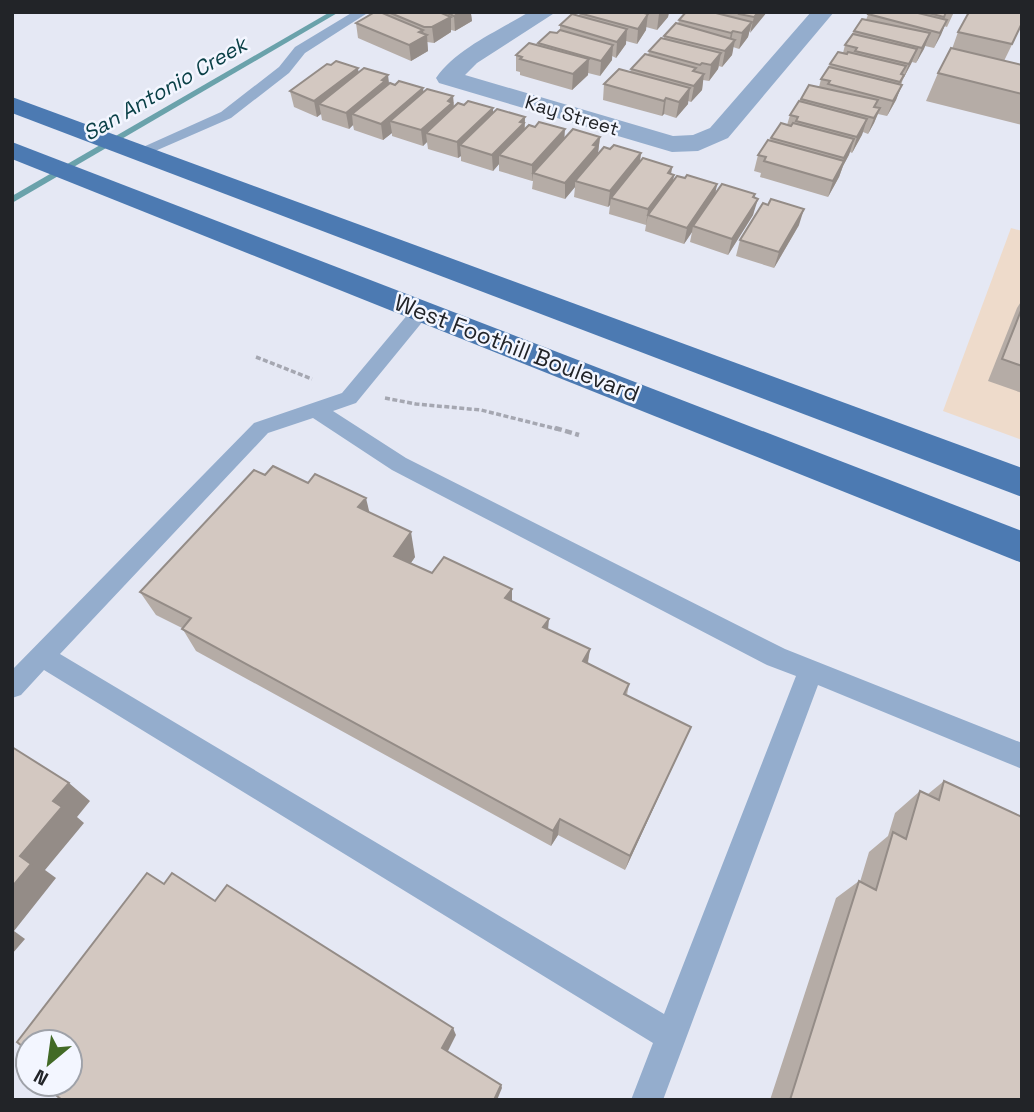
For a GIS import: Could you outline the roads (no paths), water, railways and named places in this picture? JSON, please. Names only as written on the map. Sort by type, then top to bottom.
[{"type":"main road","points":[[12,104],[1022,483]]},
{"type":"main road","name":"West Foothill Boulevard","points":[[12,150],[1022,547]]},
{"type":"main road","points":[[421,311],[432,303],[455,302],[487,308],[544,331],[594,346],[650,343]]},
{"type":"street","name":"Kay Street","points":[[545,12],[469,58],[448,78],[672,144],[698,143],[719,133],[823,12]]},
{"type":"lane","points":[[135,150],[226,114],[284,70],[300,50],[363,12]]},
{"type":"lane","points":[[12,687],[261,428],[349,398],[421,311]]},
{"type":"lane","points":[[314,409],[399,464],[776,657],[1022,756]]},
{"type":"lane","points":[[42,656],[671,1036]]},
{"type":"lane","points":[[647,1100],[811,670]]},
{"type":"waterway","name":"San Antonio Creek","points":[[12,200],[336,12]]}]
